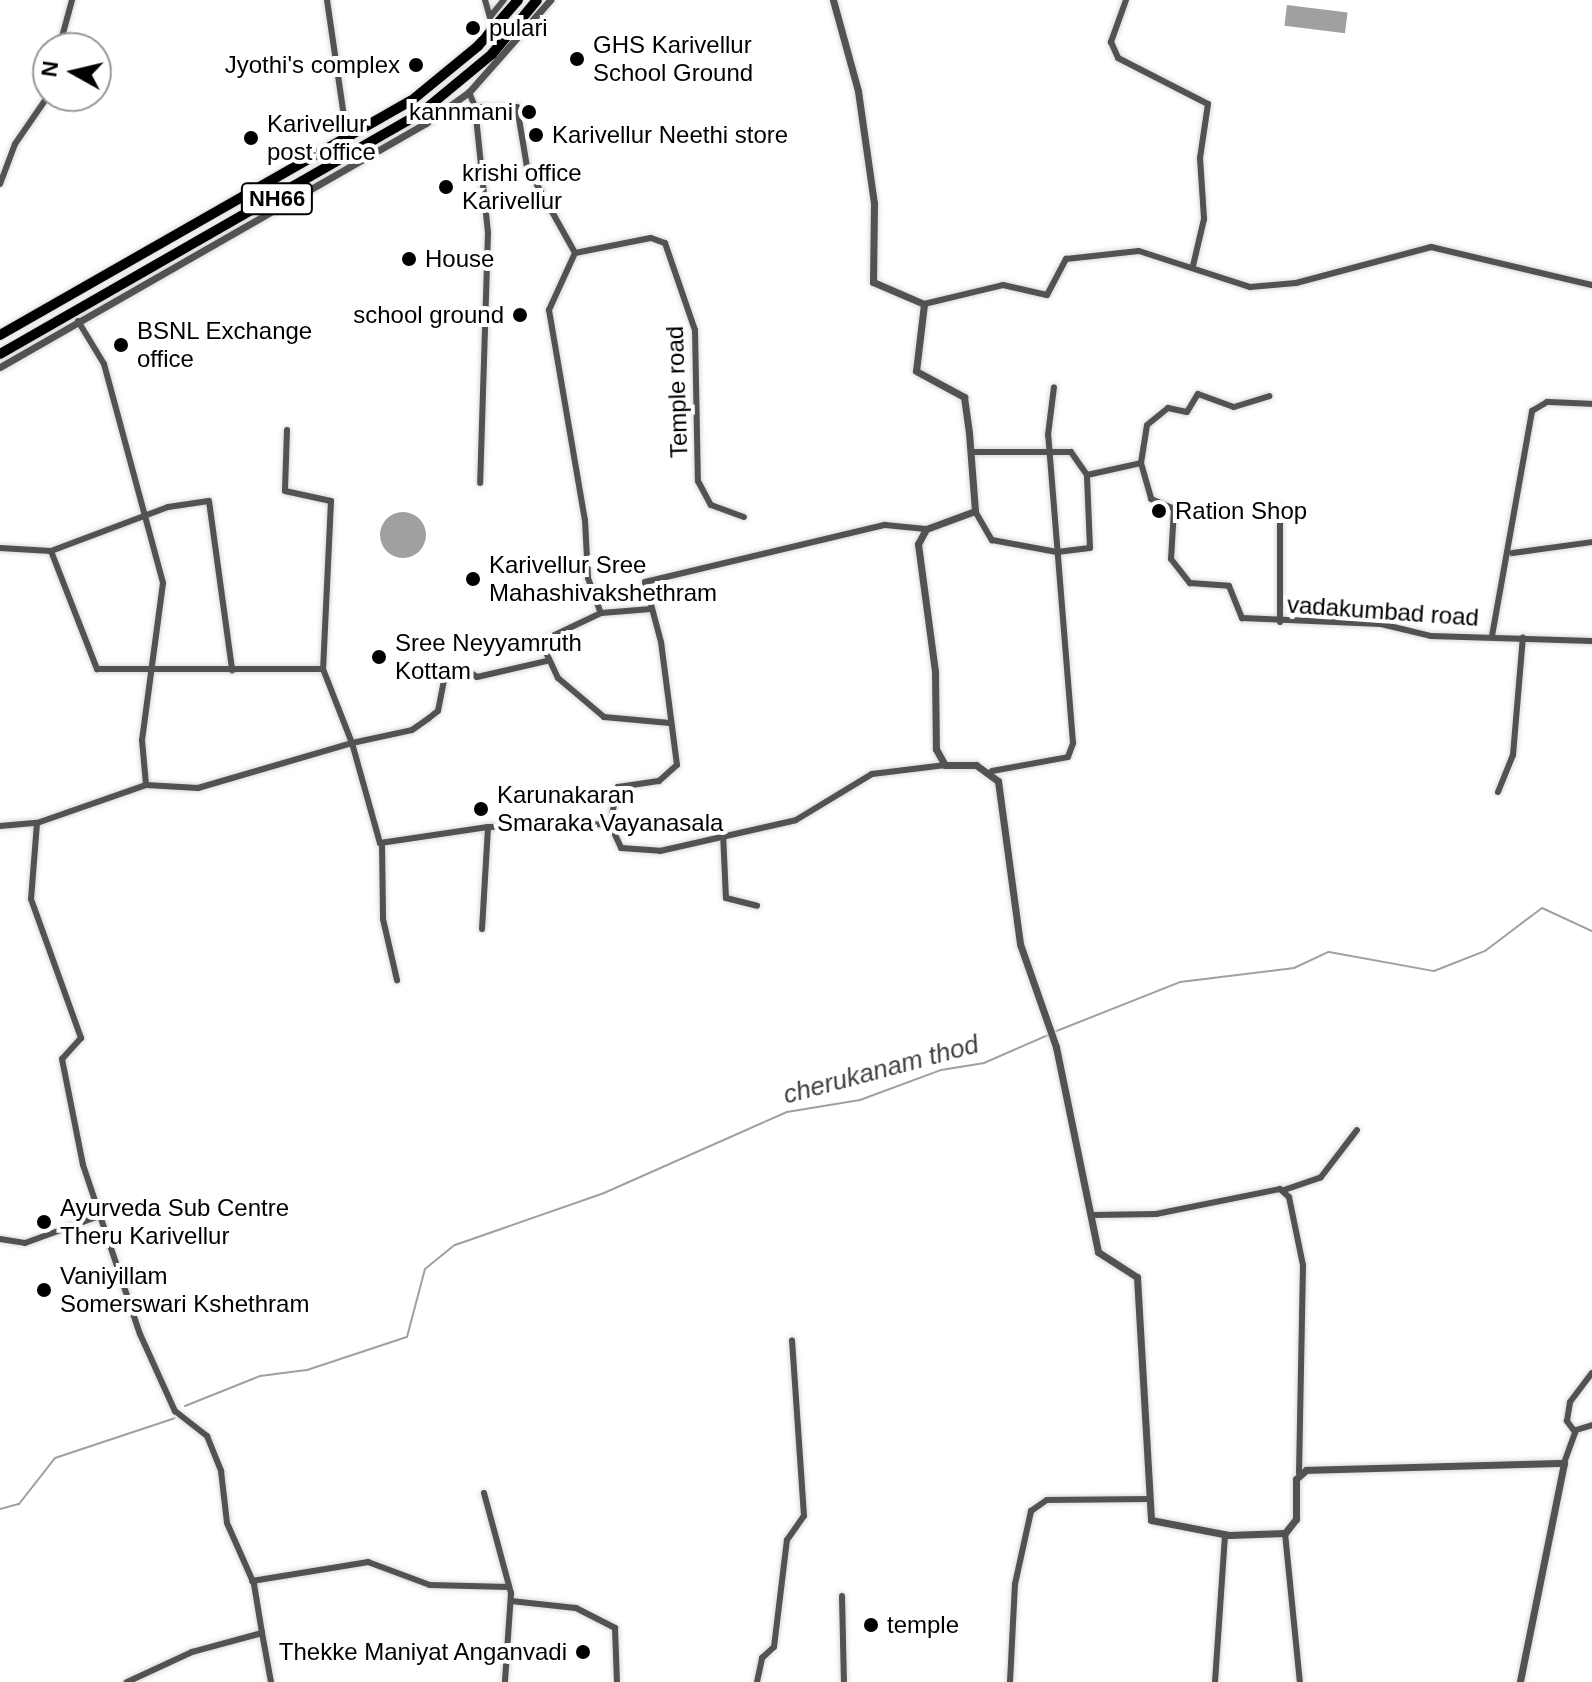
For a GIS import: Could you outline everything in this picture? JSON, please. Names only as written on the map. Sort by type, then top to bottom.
[{"type":"highway","name":"NH66","points":[[0,335],[348,140],[447,74],[518,0]]},
{"type":"highway","name":"NH66","points":[[0,354],[38,338],[422,112],[462,82],[530,10],[544,1]]},
{"type":"street","points":[[63,32],[72,0]]},
{"type":"street","points":[[327,0],[348,140]]},
{"type":"street","points":[[485,0],[490,17],[504,0]]},
{"type":"street","points":[[0,367],[38,338],[78,321],[335,178],[469,92],[544,1],[559,0]]},
{"type":"street","points":[[833,0],[858,91],[874,203],[873,282],[924,304],[1003,285],[1047,295],[1066,259],[1139,251],[1250,287],[1296,283],[1431,247],[1592,285]]},
{"type":"street","points":[[1126,0],[1111,42],[1118,58],[1208,104],[1200,158],[1204,219],[1193,266]]},
{"type":"street","points":[[469,92],[475,107],[487,198],[487,302],[480,483]]},
{"type":"street","points":[[475,107],[517,107],[527,167],[575,253],[549,310],[585,520],[588,578],[601,613]]},
{"type":"street","points":[[0,184],[15,144],[37,112]]},
{"type":"street","name":"Temple road","points":[[575,253],[651,238],[665,243],[695,330],[698,481],[711,505],[744,517]]},
{"type":"street","points":[[924,304],[916,371],[964,397],[975,511],[992,540],[1057,552],[1090,548],[1087,475],[1071,452],[971,452]]},
{"type":"street","points":[[78,321],[104,364],[164,602],[149,668],[141,762],[146,785]]},
{"type":"street","points":[[975,511],[926,529],[885,525],[850,539],[665,572],[645,582],[670,723],[675,772],[618,787],[610,824],[613,841],[629,851],[660,851],[723,833],[796,820],[872,774],[945,765],[992,771],[1068,757],[1073,743],[1049,454],[1054,387]]},
{"type":"street","points":[[1087,475],[1141,463],[1147,425],[1168,408],[1187,412],[1198,394],[1234,407],[1269,396]]},
{"type":"street","points":[[1492,636],[1512,553],[1532,411],[1547,402],[1592,404]]},
{"type":"street","points":[[287,430],[285,491],[331,501],[323,669],[352,743],[382,844],[383,919],[397,980]]},
{"type":"street","name":"vadakumbad road","points":[[1141,463],[1151,499],[1173,505],[1171,559],[1190,583],[1229,586],[1242,618],[1592,641]]},
{"type":"street","points":[[0,548],[51,551],[193,501],[211,504],[232,670]]},
{"type":"street","points":[[1280,508],[1280,622]]},
{"type":"street","points":[[926,529],[918,560],[935,672],[936,749],[945,765]]},
{"type":"street","points":[[1512,553],[1592,542]]},
{"type":"street","points":[[51,551],[97,669],[323,669]]},
{"type":"street","points":[[651,609],[601,613],[544,641],[547,661],[604,717],[670,723]]},
{"type":"street","points":[[1498,792],[1513,755],[1523,637]]},
{"type":"street","points":[[0,826],[37,823],[146,785],[198,788],[420,725],[438,711],[445,674],[465,669],[477,677],[547,661]]},
{"type":"street","points":[[992,771],[1020,944],[1056,1047],[1093,1215],[1098,1252],[1137,1277],[1140,1420],[1153,1462],[1149,1499],[1157,1525],[1225,1534],[1285,1533]]},
{"type":"street","points":[[37,823],[31,899],[81,1038],[62,1059],[99,1216],[175,1411],[207,1436],[221,1471],[227,1523],[252,1581],[271,1682]]},
{"type":"street","points":[[382,844],[488,827],[610,824]]},
{"type":"street","points":[[482,929],[488,827]]},
{"type":"street","points":[[723,833],[726,898],[757,906]]},
{"type":"street","points":[[1093,1215],[1156,1214],[1284,1190],[1321,1177],[1357,1130]]},
{"type":"street","points":[[1284,1190],[1299,1223],[1303,1265],[1296,1519],[1285,1533],[1300,1682]]},
{"type":"street","points":[[0,1239],[25,1243],[99,1216]]},
{"type":"street","points":[[757,1682],[762,1658],[774,1647],[787,1540],[804,1516],[792,1340]]},
{"type":"street","points":[[1575,1432],[1567,1421],[1570,1402],[1592,1373]]},
{"type":"street","points":[[1520,1682],[1564,1463],[1575,1432],[1592,1425]]},
{"type":"street","points":[[1299,1473],[1564,1463]]},
{"type":"street","points":[[484,1493],[511,1601],[505,1682]]},
{"type":"street","points":[[1010,1682],[1015,1584],[1031,1511],[1047,1500],[1149,1499]]},
{"type":"street","points":[[1215,1682],[1225,1534]]},
{"type":"street","points":[[252,1581],[368,1562],[430,1585],[509,1587]]},
{"type":"street","points":[[842,1596],[844,1682]]},
{"type":"street","points":[[511,1601],[576,1608],[615,1628],[617,1682]]},
{"type":"street","points":[[127,1682],[192,1652],[262,1633]]},
{"type":"shaded area","points":[[1287,5],[1348,12],[1345,33],[1284,26]]},
{"type":"shaded area","points":[[403,512],[419,519],[426,535],[419,551],[403,558],[387,551],[380,535],[387,519]]},
{"type":"waterway","name":"cherukanam thod","points":[[1054,1032],[1180,982],[1294,968],[1329,952],[1434,971],[1485,951],[1542,908],[1592,931]]},
{"type":"waterway","name":"cherukanam thod","points":[[185,1406],[260,1376],[307,1370],[407,1337],[425,1269],[455,1245],[604,1193],[787,1112],[860,1100],[941,1070],[984,1063],[1048,1035]]},
{"type":"waterway","name":"cherukanam thod","points":[[0,1509],[19,1504],[55,1458],[175,1418]]},
{"type":"place","name":"pulari","points":[[473,28]]},
{"type":"place","name":"GHS Karivellur School Ground","points":[[577,59]]},
{"type":"place","name":"Jyothi's complex","points":[[416,65]]},
{"type":"place","name":"kannmani","points":[[529,112]]},
{"type":"place","name":"Karivellur Neethi store","points":[[536,135]]},
{"type":"place","name":"Karivellur post office","points":[[251,138]]},
{"type":"place","name":"krishi office Karivellur","points":[[446,187]]},
{"type":"place","name":"House","points":[[409,259]]},
{"type":"place","name":"school ground","points":[[520,315]]},
{"type":"place","name":"BSNL Exchange office","points":[[121,345]]},
{"type":"place","name":"Ration Shop","points":[[1159,511]]},
{"type":"place","name":"Karivellur Sree Mahashivakshethram","points":[[473,579]]},
{"type":"place","name":"Sree Neyyamruth Kottam","points":[[379,657]]},
{"type":"place","name":"Karunakaran Smaraka Vayanasala","points":[[481,809]]},
{"type":"place","name":"Ayurveda Sub Centre Theru Karivellur","points":[[44,1222]]},
{"type":"place","name":"Vaniyillam Somerswari Kshethram","points":[[44,1290]]},
{"type":"place","name":"temple","points":[[871,1625]]},
{"type":"place","name":"Thekke Maniyat Anganvadi","points":[[583,1652]]}]
